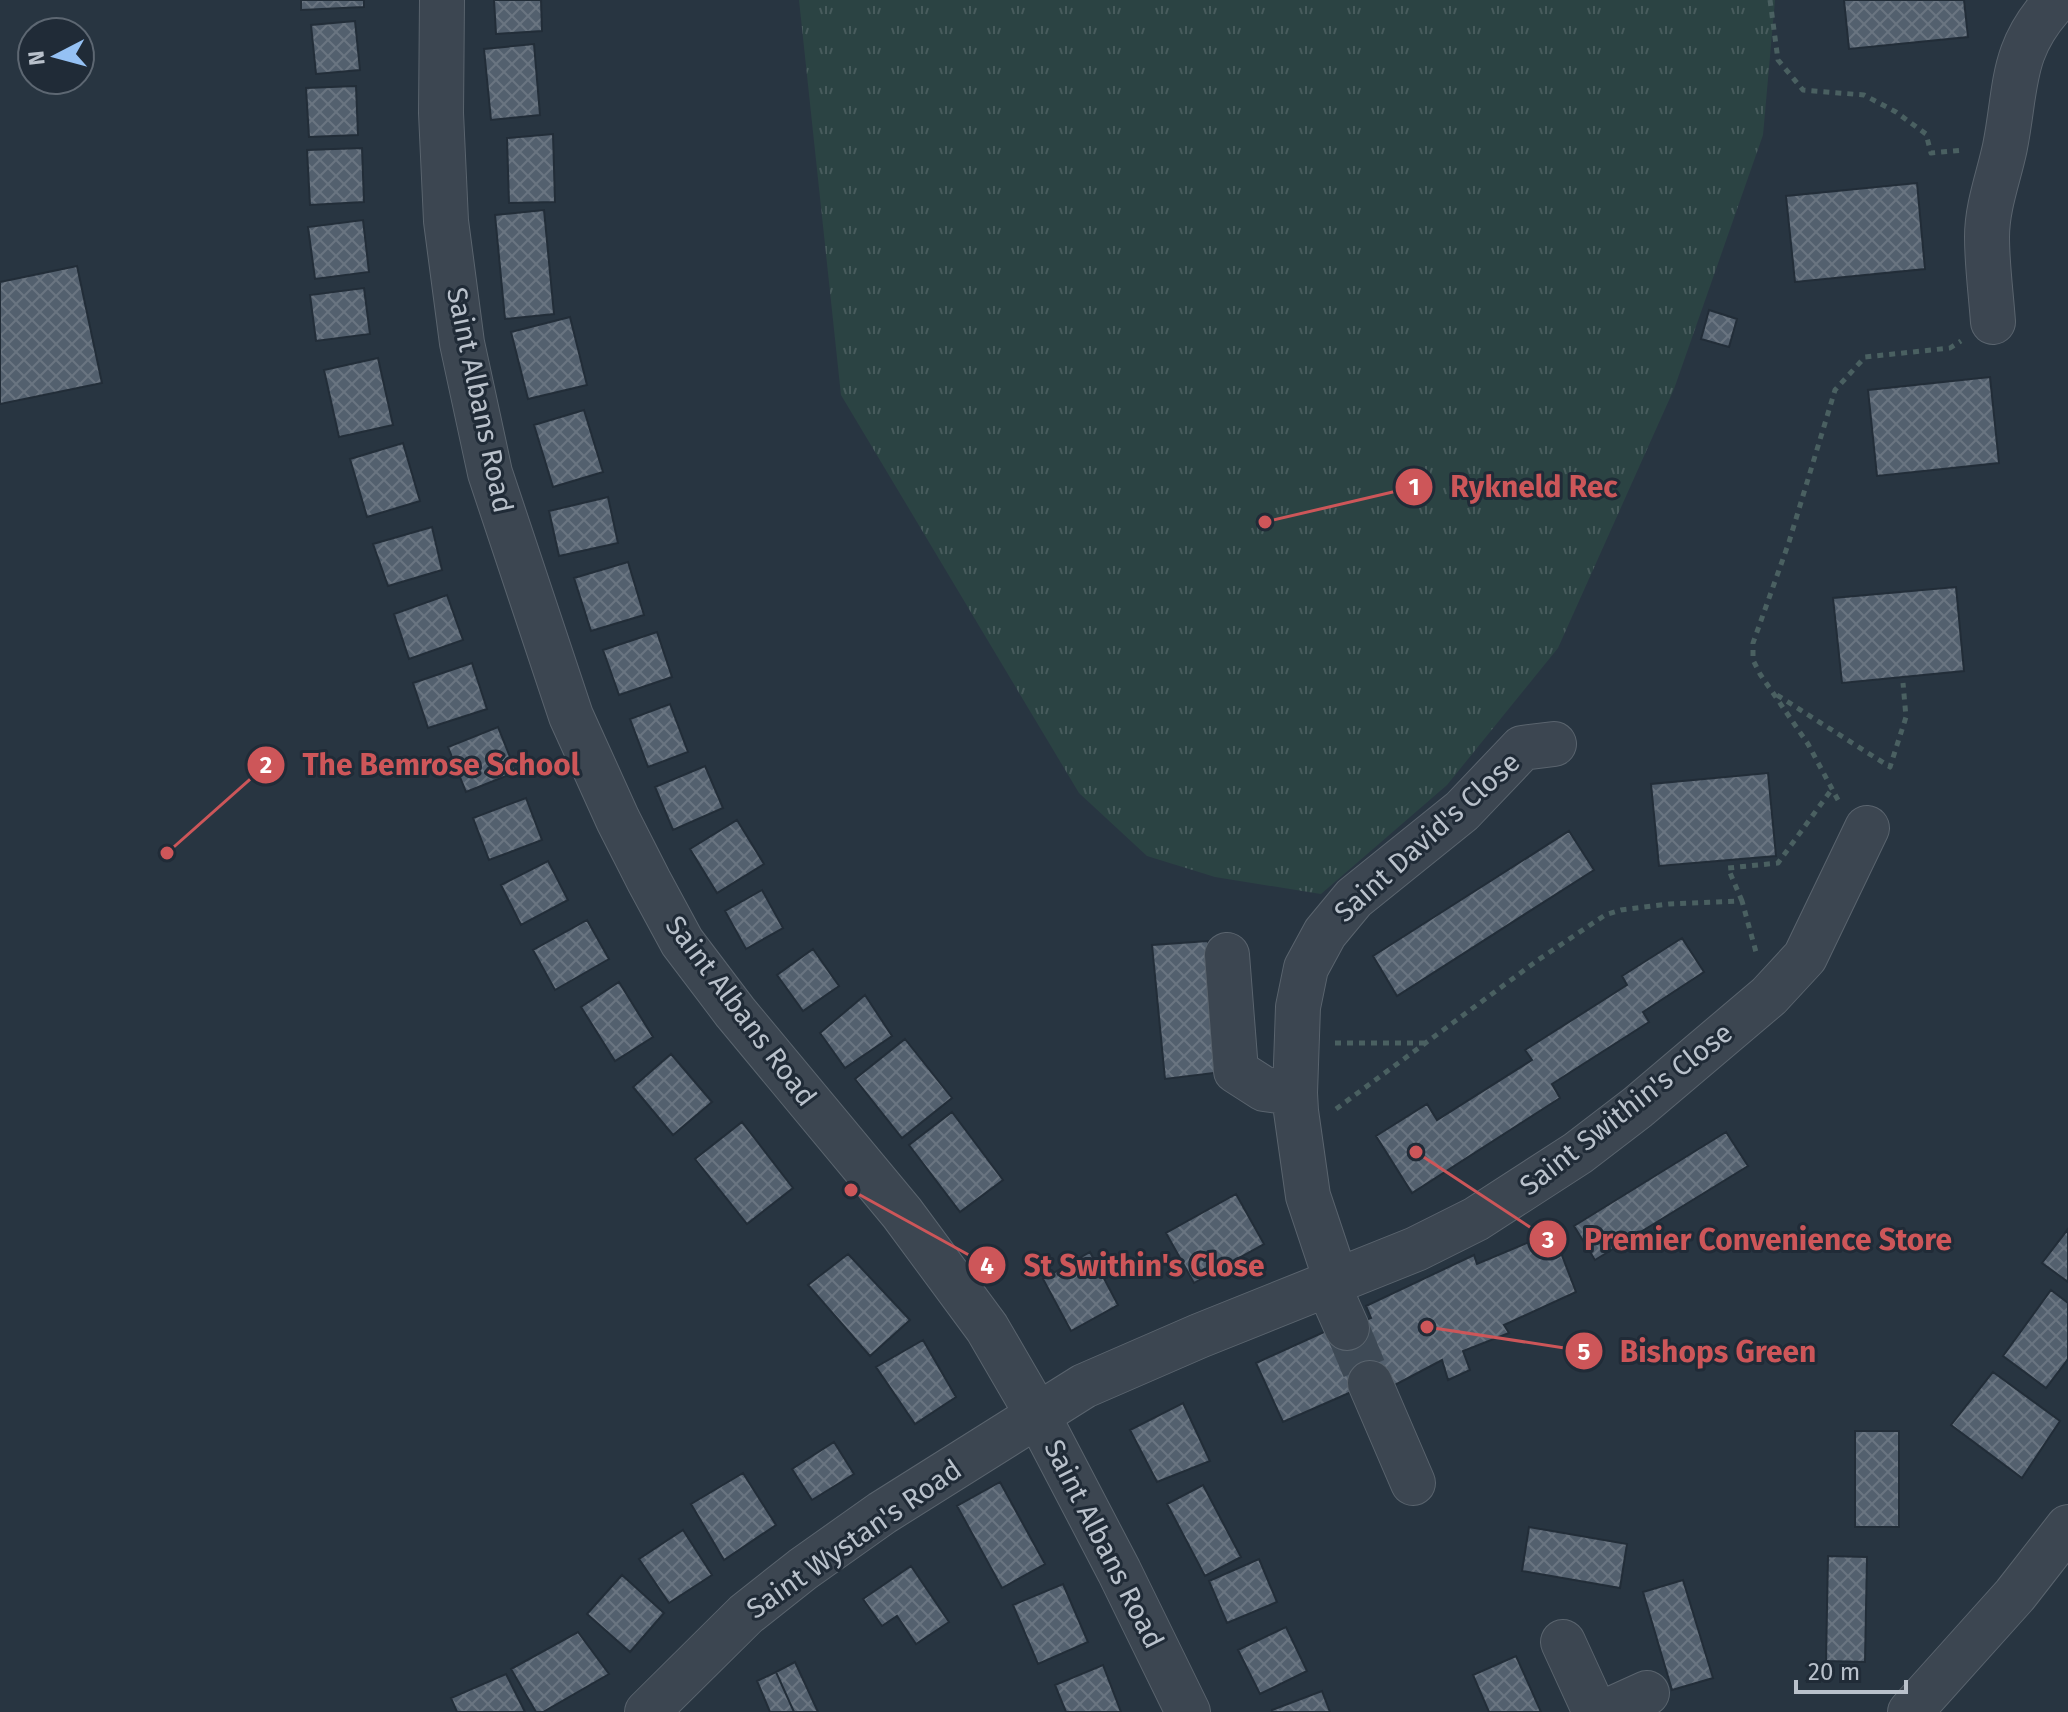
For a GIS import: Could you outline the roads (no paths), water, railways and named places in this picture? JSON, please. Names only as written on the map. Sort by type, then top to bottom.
[{"type":"street","name":"Saint Albans Road","points":[[442,0],[441,113],[446,221],[462,343],[490,473],[571,716],[624,832],[682,942],[745,1024],[902,1213],[987,1328],[1037,1414],[1188,1712]]},
{"type":"street","points":[[1993,322],[1986,234],[2005,147],[2017,66],[2024,47],[2046,11],[2057,0]]},
{"type":"street","name":"Saint David's Close","points":[[1347,1328],[1308,1196],[1295,1093],[1298,1007],[1306,968],[1325,933],[1354,898],[1462,811],[1522,748],[1554,744]]},
{"type":"street","name":"Saint Swithin's Close","points":[[1037,1414],[1084,1386],[1416,1249],[1476,1219],[1578,1153],[1638,1107],[1769,996],[1805,957],[1867,828]]},
{"type":"street","points":[[1227,955],[1236,1071],[1264,1089],[1295,1093]]},
{"type":"street","points":[[1370,1383],[1413,1483]]},
{"type":"street","name":"Saint Wystan's Road","points":[[647,1712],[746,1614],[803,1569],[882,1513],[1037,1414]]},
{"type":"street","points":[[1910,1712],[1982,1635],[2068,1527]]},
{"type":"street","points":[[1563,1642],[1595,1712]]},
{"type":"street","points":[[1605,1712],[1647,1693]]},
{"type":"tunnel","points":[[1347,1328],[1370,1383]]},
{"type":"place","name":"Rykneld Rec","points":[[1265,522]]},
{"type":"place","name":"The Bemrose School","points":[[167,853]]},
{"type":"place","name":"Premier Convenience Store","points":[[1416,1152]]},
{"type":"place","name":"St Swithin's Close","points":[[851,1190]]},
{"type":"place","name":"Bishops Green","points":[[1427,1327]]}]
